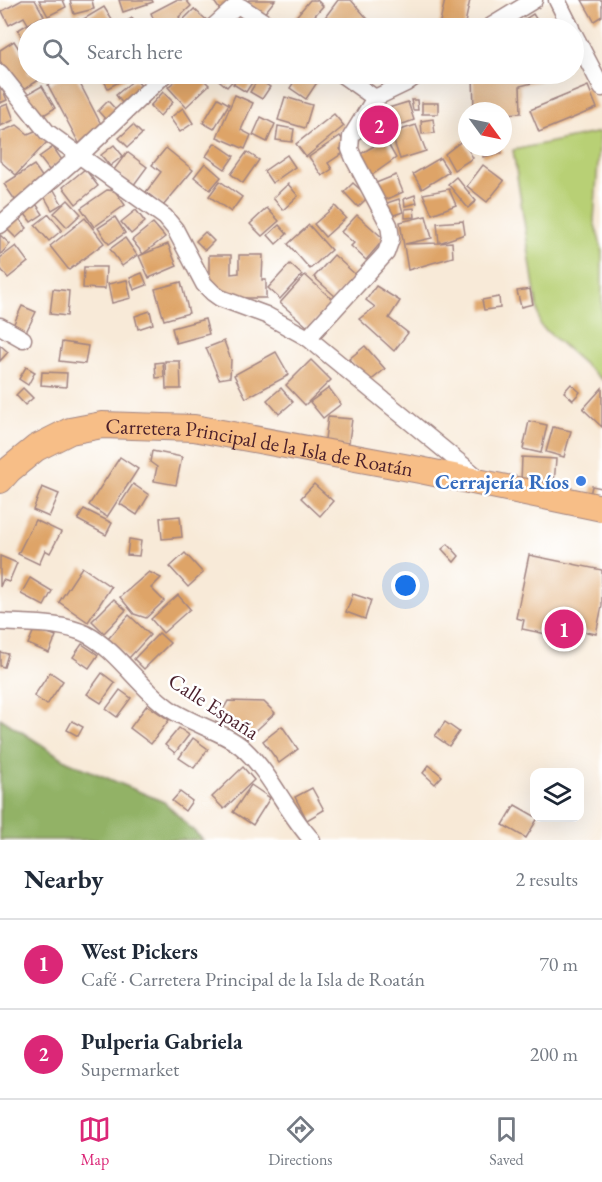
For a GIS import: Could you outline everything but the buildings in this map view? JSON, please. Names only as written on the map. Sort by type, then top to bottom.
[{"type":"main road","name":"Carretera Principal de la Isla de Roatán","points":[[0,480],[36,448],[70,431],[102,425],[194,428],[420,470],[602,508]]},
{"type":"street","points":[[504,18],[534,0]]},
{"type":"street","points":[[557,0],[566,18]]},
{"type":"street","points":[[223,18],[235,7],[241,7],[258,18]]},
{"type":"street","points":[[584,54],[602,88]]},
{"type":"street","points":[[0,73],[47,132],[165,217],[175,229],[204,284],[213,293],[220,298],[266,315],[308,338],[485,484]]},
{"type":"street","points":[[0,225],[80,155],[155,84]]},
{"type":"street","points":[[355,84],[375,98]]},
{"type":"street","points":[[308,338],[386,253],[391,239],[389,225],[350,149],[351,137],[375,98],[404,84]]},
{"type":"street","points":[[0,326],[23,339]]},
{"type":"street","name":"Calle España","points":[[0,621],[58,626],[85,634],[105,649],[168,708],[242,747],[263,769],[292,816],[312,840]]},
{"type":"green space","points":[[600,132],[594,221],[602,249],[602,380],[540,325],[513,150]]},
{"type":"green space","points":[[0,718],[67,761],[164,802],[203,840],[0,840]]},
{"type":"place","name":"Pulperia Gabriela","points":[[379,125]]},
{"type":"place","name":"Cerrajería Ríos","points":[[581,481]]},
{"type":"place","name":"West Pickers","points":[[564,629]]}]
